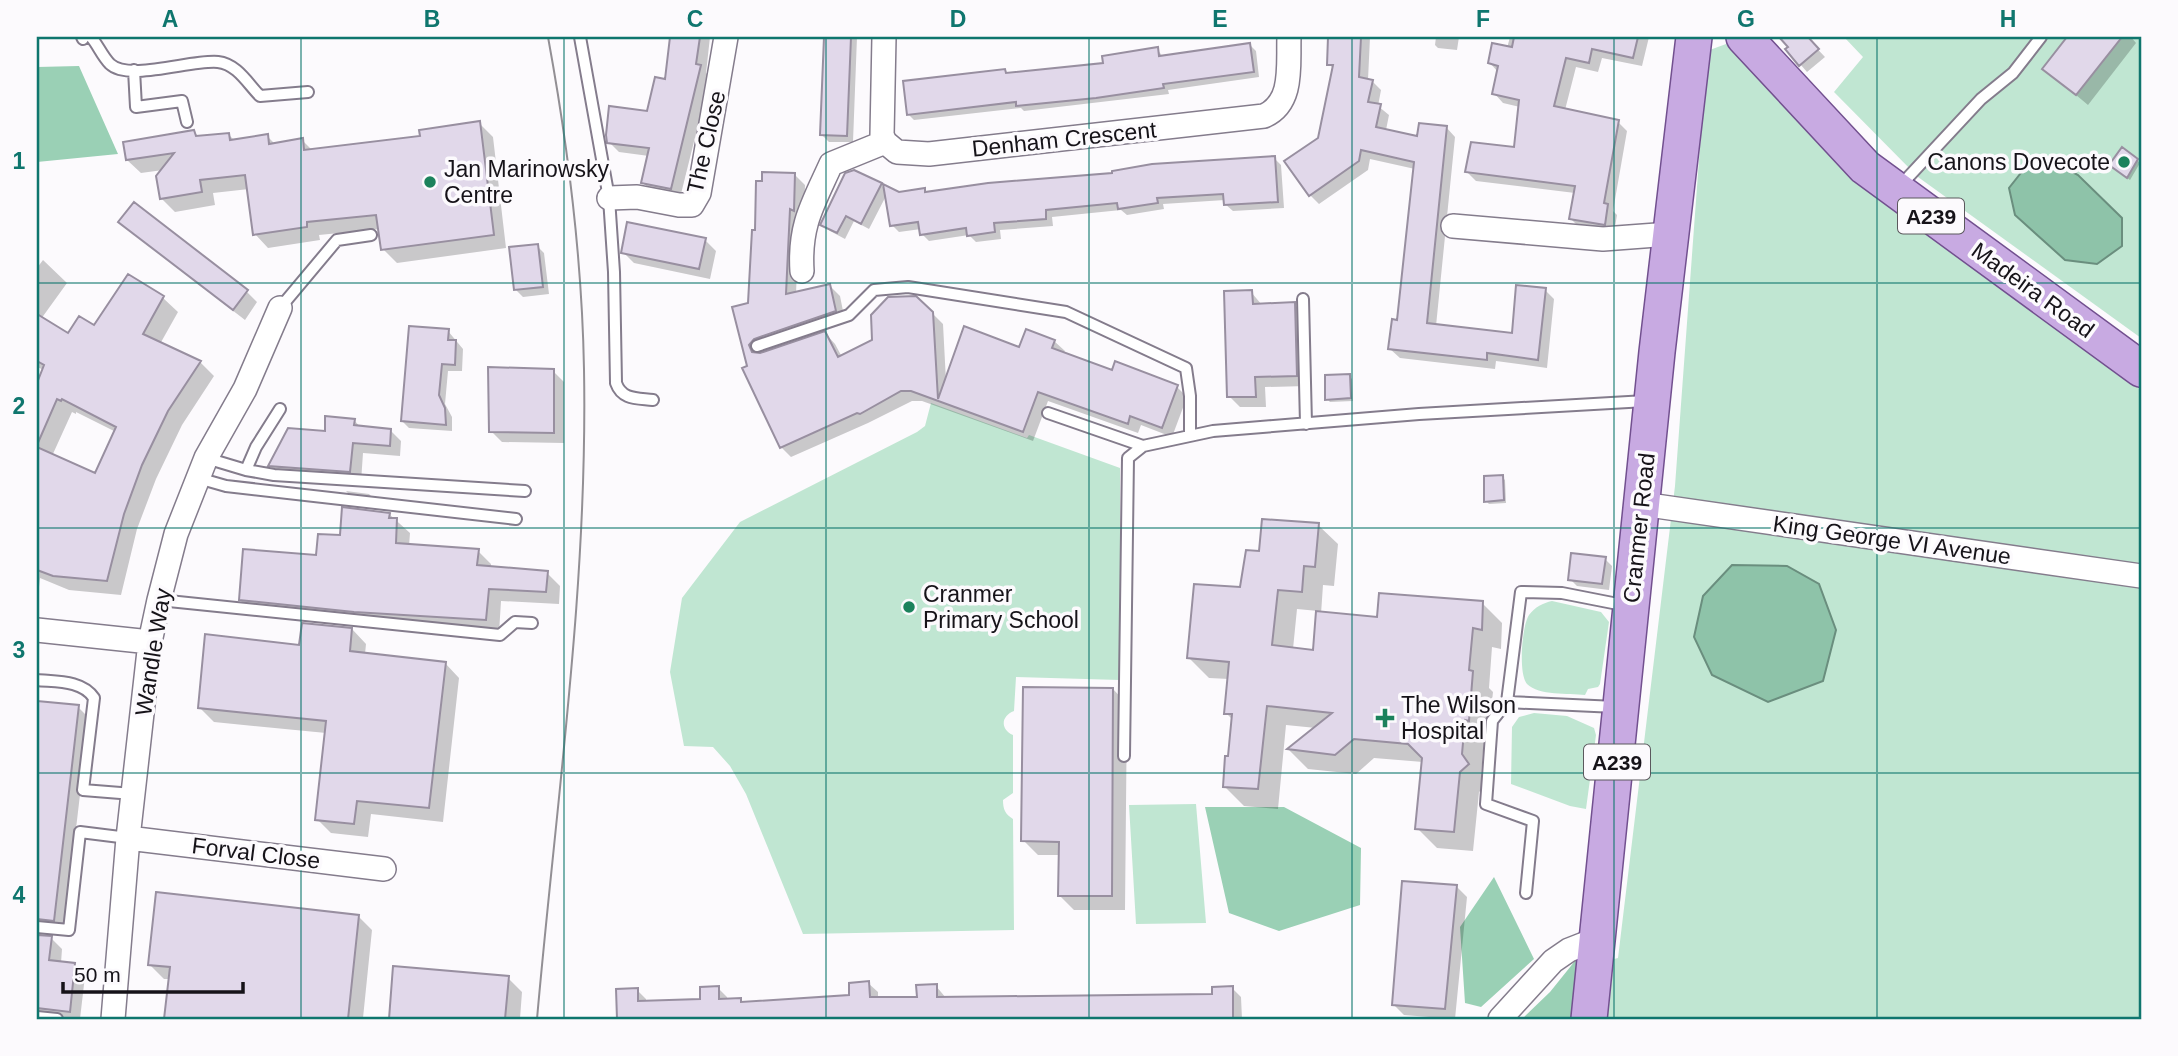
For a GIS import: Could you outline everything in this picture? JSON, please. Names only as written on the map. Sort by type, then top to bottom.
[{"type":"main road","name":"Cranmer Road","points":[[1589,1019],[1652,401],[1694,37]]},
{"type":"main road","name":"Madeira Road","points":[[1744,37],[1865,167],[2141,369]]},
{"type":"street","name":"The Close","points":[[609,198],[637,197],[692,205],[699,193],[726,37]]},
{"type":"street","points":[[802,271],[802,237],[805,224],[831,164],[885,142],[881,125],[884,37]]},
{"type":"street","name":"Denham Crescent","points":[[885,142],[897,152],[929,153],[1264,116],[1273,112],[1284,100],[1289,37]]},
{"type":"street","points":[[1453,226],[1603,239],[1670,234]]},
{"type":"street","name":"Wandle Way","points":[[113,1019],[128,838],[150,642],[159,600],[176,534],[202,468],[245,389],[280,308]]},
{"type":"street","name":"King George VI Avenue","points":[[1642,504],[2141,576]]},
{"type":"street","points":[[37,630],[150,642]]},
{"type":"street","name":"Forval Close","points":[[128,838],[384,869]]},
{"type":"street","points":[[1500,1019],[1553,961],[1569,950],[1597,939]]},
{"type":"lane","points":[[580,37],[609,198],[614,272],[616,383],[626,397],[653,400]]},
{"type":"lane","points":[[1896,190],[1982,99],[2012,73],[2041,37]]},
{"type":"lane","points":[[85,38],[110,64],[123,70],[219,62],[237,69],[260,96],[308,92]]},
{"type":"lane","points":[[134,70],[136,107],[182,100],[187,122]]},
{"type":"lane","points":[[280,308],[337,240],[371,235]]},
{"type":"lane","points":[[757,346],[849,316],[874,290],[908,287],[1066,312],[1186,368],[1190,396],[1190,435]]},
{"type":"lane","points":[[1303,299],[1306,424]]},
{"type":"lane","points":[[1124,756],[1128,458],[1143,446],[1190,435],[1419,414],[1652,401]]},
{"type":"lane","points":[[246,470],[256,447],[280,409]]},
{"type":"lane","points":[[1048,413],[1143,446]]},
{"type":"lane","points":[[202,468],[525,491]]},
{"type":"lane","points":[[202,468],[226,486],[516,519]]},
{"type":"lane","points":[[1526,893],[1533,821],[1486,804],[1492,721],[1507,702],[1521,593],[1562,593],[1631,607]]},
{"type":"lane","points":[[159,600],[500,635],[515,622],[532,623]]},
{"type":"lane","points":[[37,680],[76,685],[85,688],[94,698],[83,790],[133,793]]},
{"type":"lane","points":[[1507,702],[1622,707]]},
{"type":"lane","points":[[37,927],[69,930],[80,832],[128,838]]},
{"type":"lane","points":[[37,1017],[57,1019]]},
{"type":"shaded area","points":[[1844,37],[2141,37],[2141,338],[1918,177],[1834,92],[1863,57]]},
{"type":"shaded area","points":[[1726,44],[1751,61],[1862,185],[2141,390],[2141,1019],[1607,1019],[1614,959],[1618,958],[1675,486],[1707,51]]},
{"type":"shaded area","points":[[79,66],[118,154],[37,162],[37,67]]},
{"type":"shaded area","points":[[2028,164],[2058,164],[2078,175],[2122,218],[2122,246],[2097,264],[2065,260],[2015,215],[2009,188]]},
{"type":"shaded area","points":[[931,403],[1120,468],[1120,680],[1016,677],[1014,711],[1007,716],[1004,723],[1013,735],[1013,793],[1003,800],[1005,811],[1013,819],[1014,930],[803,934],[746,794],[730,766],[713,747],[684,746],[670,672],[682,598],[740,522],[917,432],[925,426]]},
{"type":"shaded area","points":[[1732,565],[1787,566],[1819,584],[1836,630],[1823,681],[1768,702],[1712,675],[1694,637],[1703,596]]},
{"type":"shaded area","points":[[1552,601],[1601,612],[1609,622],[1600,684],[1588,689],[1585,695],[1539,690],[1532,688],[1524,679],[1522,650],[1527,620],[1542,604]]},
{"type":"shaded area","points":[[1534,713],[1567,716],[1594,728],[1596,735],[1586,809],[1570,806],[1511,784],[1512,727],[1519,717]]},
{"type":"shaded area","points":[[1196,804],[1206,923],[1136,924],[1129,805]]},
{"type":"shaded area","points":[[1205,807],[1284,807],[1361,848],[1360,905],[1279,931],[1229,913]]},
{"type":"shaded area","points":[[1494,877],[1534,959],[1481,1007],[1465,1003],[1460,927]]},
{"type":"shaded area","points":[[1583,951],[1575,1019],[1522,1019],[1550,992]]},
{"type":"building","points":[[670,37],[700,37],[696,64],[701,65],[671,189],[641,183],[649,148],[607,143],[606,135],[609,106],[647,111],[655,77],[665,79]]},
{"type":"building","points":[[824,37],[851,37],[847,136],[820,135]]},
{"type":"building","points":[[1328,37],[1361,37],[1359,77],[1373,80],[1368,102],[1381,104],[1376,127],[1417,136],[1419,123],[1447,126],[1427,323],[1512,333],[1516,285],[1546,288],[1538,360],[1487,353],[1487,360],[1388,349],[1392,319],[1397,320],[1414,162],[1361,150],[1359,161],[1309,196],[1284,161],[1318,138],[1333,65],[1327,65]]},
{"type":"building","points":[[1514,37],[1638,37],[1633,58],[1592,49],[1589,63],[1566,58],[1554,106],[1619,120],[1604,203],[1608,204],[1605,225],[1569,219],[1575,186],[1465,172],[1471,142],[1514,147],[1519,100],[1492,94],[1498,66],[1488,63],[1492,43],[1512,47]]},
{"type":"building","points":[[1779,37],[1808,37],[1819,49],[1799,66]]},
{"type":"building","points":[[2067,37],[2122,37],[2076,95],[2042,69]]},
{"type":"building","points":[[1250,43],[1254,72],[1163,84],[1164,88],[1096,98],[1016,106],[1016,102],[907,115],[903,81],[1005,69],[1006,73],[1103,63],[1102,56],[1158,47],[1159,56]]},
{"type":"building","name":"Jan Marinowsky Centre","points":[[480,121],[494,235],[381,250],[376,215],[307,222],[307,227],[253,235],[245,175],[200,180],[202,192],[160,199],[156,176],[174,153],[126,160],[123,142],[194,130],[196,136],[229,133],[230,140],[268,134],[269,144],[303,138],[304,150],[420,136],[419,130]]},
{"type":"building","name":"Canons Dovecote","points":[[2122,147],[2138,159],[2127,178],[2109,165]]},
{"type":"building","points":[[1275,156],[1278,202],[1224,205],[1223,194],[1157,198],[1158,203],[1118,209],[1117,203],[1046,210],[1046,219],[994,223],[995,232],[967,236],[966,228],[920,235],[918,222],[890,226],[883,184],[899,192],[925,188],[925,192],[988,183],[1112,173],[1152,164]]},
{"type":"building","points":[[854,170],[882,183],[861,224],[846,216],[837,233],[820,225],[845,173]]},
{"type":"building","points":[[762,172],[795,173],[794,211],[790,209],[786,294],[830,284],[836,311],[754,339],[749,345],[752,352],[760,353],[825,331],[838,357],[872,340],[871,315],[888,297],[916,296],[933,312],[938,399],[964,326],[1019,347],[1026,329],[1055,340],[1052,348],[1112,370],[1115,361],[1178,385],[1162,428],[1130,416],[1128,424],[1038,392],[1023,432],[911,391],[901,391],[860,414],[780,448],[742,368],[747,366],[732,307],[748,303],[752,230],[755,230],[756,181],[762,181]]},
{"type":"building","points":[[134,202],[248,290],[233,310],[118,222]]},
{"type":"building","points":[[627,222],[706,238],[699,269],[621,253]]},
{"type":"building","points":[[538,244],[543,287],[514,290],[509,247]]},
{"type":"building","points":[[128,274],[164,296],[143,334],[201,361],[168,411],[142,465],[124,514],[107,581],[53,576],[37,570],[37,447],[95,473],[116,427],[62,399],[57,399],[37,445],[37,383],[44,365],[37,361],[37,314],[68,333],[79,316],[94,325]]},
{"type":"building","points":[[1252,290],[1253,304],[1295,302],[1297,376],[1255,377],[1256,397],[1227,397],[1224,291]]},
{"type":"building","points":[[409,326],[449,329],[448,340],[456,340],[455,365],[442,364],[439,395],[445,408],[446,425],[401,421]]},
{"type":"building","points":[[488,367],[554,369],[554,433],[489,432]]},
{"type":"building","points":[[1350,374],[1351,398],[1325,400],[1325,375]]},
{"type":"building","points":[[325,416],[355,419],[354,425],[391,429],[390,446],[353,443],[350,472],[268,466],[288,428],[325,431]]},
{"type":"building","points":[[1503,475],[1504,500],[1484,502],[1484,476]]},
{"type":"building","points":[[342,507],[390,513],[389,518],[397,518],[396,543],[479,549],[477,565],[548,571],[546,592],[489,589],[486,620],[354,612],[239,600],[243,549],[316,555],[318,534],[340,535]]},
{"type":"building","points":[[1262,519],[1319,523],[1315,567],[1304,566],[1302,592],[1278,590],[1272,645],[1313,650],[1316,611],[1377,617],[1379,593],[1483,601],[1482,630],[1473,628],[1469,670],[1473,671],[1469,721],[1465,720],[1462,754],[1469,764],[1460,772],[1454,832],[1415,829],[1422,758],[1408,744],[1354,739],[1335,755],[1287,749],[1332,713],[1267,706],[1258,789],[1223,787],[1232,714],[1224,714],[1229,662],[1187,658],[1194,584],[1240,587],[1246,550],[1259,551]]},
{"type":"building","points":[[1571,553],[1606,557],[1602,584],[1568,580]]},
{"type":"building","points":[[302,623],[352,628],[350,651],[446,662],[429,808],[357,801],[354,824],[315,820],[326,721],[198,708],[205,634],[299,645]]},
{"type":"building","points":[[1023,687],[1113,688],[1112,896],[1058,896],[1059,842],[1021,841]]},
{"type":"building","points":[[37,701],[79,705],[54,921],[37,919]]},
{"type":"building","points":[[1402,881],[1457,885],[1445,1009],[1392,1005]]},
{"type":"building","points":[[156,892],[359,915],[348,1019],[164,1019],[170,967],[148,965]]},
{"type":"building","points":[[37,935],[52,936],[49,960],[75,963],[70,1012],[37,1008]]},
{"type":"building","points":[[393,966],[509,976],[505,1019],[389,1019]]},
{"type":"building","points":[[869,981],[870,997],[917,997],[916,985],[937,984],[937,997],[1212,994],[1212,987],[1233,986],[1233,1019],[617,1019],[616,989],[638,988],[638,1001],[700,999],[700,987],[719,986],[719,999],[741,998],[741,1002],[849,995],[849,983]]},
{"type":"tram line","points":[[537,1019],[576,613],[584,450],[583,327],[577,244],[568,161],[548,37]]},
{"type":"place","name":"Canons Dovecote","points":[[2124,162]]},
{"type":"place","name":"Jan Marinowsky Centre","points":[[430,182]]},
{"type":"place","name":"Cranmer Primary School","points":[[909,607]]},
{"type":"place","name":"The Wilson Hospital","points":[[1385,718]]}]
